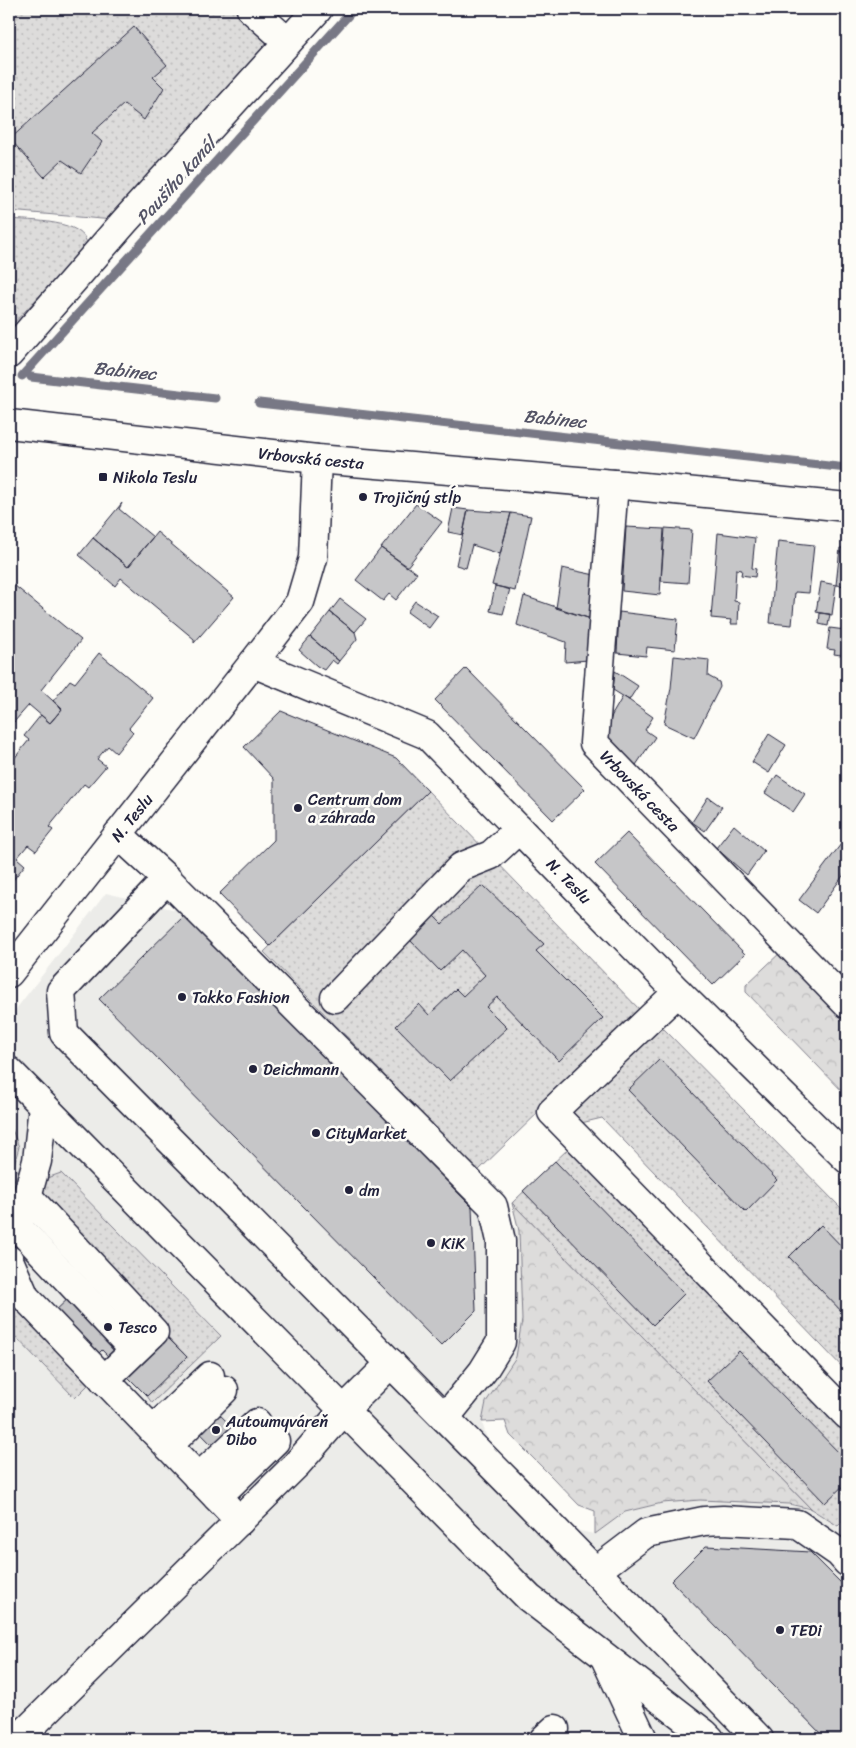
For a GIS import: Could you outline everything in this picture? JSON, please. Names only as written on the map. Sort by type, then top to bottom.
[{"type":"street","points":[[251,9],[288,42]]},
{"type":"street","points":[[9,354],[125,221],[318,9]]},
{"type":"street","name":"Vrbovská cesta","points":[[9,424],[317,459],[614,484],[847,508]]},
{"type":"street","name":"N. Teslu","points":[[9,973],[300,602],[313,558],[317,459]]},
{"type":"street","name":"Vrbovská cesta","points":[[614,484],[594,743],[847,1004]]},
{"type":"street","name":"N. Teslu","points":[[254,663],[427,735],[678,992],[847,1159]]},
{"type":"street","points":[[335,998],[461,867],[491,855],[519,829]]},
{"type":"street","points":[[118,834],[167,879],[493,1206],[501,1241],[500,1342],[483,1371],[445,1418]]},
{"type":"street","points":[[167,879],[62,991],[64,1033],[596,1571],[759,1739]]},
{"type":"street","points":[[678,992],[552,1112],[847,1416]]},
{"type":"street","points":[[9,1071],[529,1598],[710,1739]]},
{"type":"street","points":[[43,1106],[37,1161],[9,1259],[25,1297],[240,1521]]},
{"type":"street","points":[[27,1196],[154,1332],[104,1380]]},
{"type":"street","points":[[18,1227],[134,1350]]},
{"type":"street","points":[[19,1738],[298,1464],[344,1410],[391,1363]]},
{"type":"street","points":[[160,1438],[217,1383]]},
{"type":"street","points":[[207,1487],[266,1432]]},
{"type":"street","points":[[596,1571],[646,1533],[704,1521],[723,1520],[797,1524],[839,1553],[847,1562]]},
{"type":"street","points":[[605,1656],[643,1739]]},
{"type":"shaded area","points":[[106,893],[217,920],[519,1231],[522,1320],[516,1357],[486,1402],[482,1422],[487,1439],[495,1453],[559,1518],[575,1530],[594,1534],[625,1512],[662,1503],[700,1500],[789,1504],[811,1509],[838,1526],[847,1535],[847,1739],[9,1739],[9,1018]]},
{"type":"green space","points":[[9,9],[251,9],[288,42],[125,221],[9,211]]},
{"type":"green space","points":[[9,219],[42,221],[68,226],[78,231],[84,237],[87,246],[9,328]]},
{"type":"green space","points":[[428,791],[642,1012],[478,1171],[264,952]]},
{"type":"green space","points":[[783,950],[847,1013],[847,1096],[746,992],[746,985]]},
{"type":"green space","points":[[658,1023],[847,1214],[847,1372],[602,1118],[577,1124],[570,1113]]},
{"type":"green space","points":[[9,1122],[19,1147],[13,1168],[19,1171],[9,1190]]},
{"type":"green space","points":[[571,1146],[847,1433],[847,1517],[838,1526],[811,1509],[512,1203]]},
{"type":"green space","points":[[61,1173],[221,1336],[152,1403],[147,1396],[187,1357],[38,1199],[44,1179]]},
{"type":"green space","points":[[512,1203],[811,1509],[789,1504],[700,1500],[662,1503],[625,1512],[595,1534],[595,1511],[579,1505],[510,1435],[505,1421],[482,1422],[486,1402],[516,1357],[522,1320],[519,1231]]},
{"type":"green space","points":[[9,1298],[91,1382],[75,1398],[9,1330]]},
{"type":"building","points":[[134,27],[167,65],[153,77],[164,88],[144,120],[124,104],[92,133],[102,142],[81,173],[62,160],[44,177],[10,139]]},
{"type":"building","points":[[122,503],[119,509],[153,537],[128,567],[93,538]]},
{"type":"building","points":[[416,504],[442,522],[407,567],[381,548]]},
{"type":"building","points":[[453,508],[468,510],[463,535],[448,532]]},
{"type":"building","points":[[468,510],[511,513],[500,554],[472,545],[466,568],[456,565]]},
{"type":"building","points":[[511,513],[531,516],[515,591],[492,585]]},
{"type":"building","points":[[626,527],[664,529],[660,595],[622,591]]},
{"type":"building","points":[[665,528],[692,530],[688,583],[661,581]]},
{"type":"building","points":[[157,532],[234,597],[194,643],[194,639],[121,578],[115,586],[79,555],[93,538],[128,567]]},
{"type":"building","points":[[718,533],[755,538],[752,568],[756,569],[755,577],[741,575],[742,570],[736,569],[734,601],[739,602],[738,624],[731,624],[732,620],[711,618]]},
{"type":"building","points":[[778,541],[814,545],[809,593],[795,592],[792,625],[770,623]]},
{"type":"building","points":[[381,548],[417,573],[396,600],[389,594],[383,601],[356,580]]},
{"type":"building","points":[[840,548],[847,548],[847,586],[836,585]]},
{"type":"building","points":[[562,568],[595,575],[591,619],[556,608]]},
{"type":"building","points":[[9,581],[81,640],[41,690],[62,709],[50,723],[29,705],[14,722],[9,717]]},
{"type":"building","points":[[821,582],[836,585],[832,615],[816,612]]},
{"type":"building","points":[[495,586],[510,589],[503,614],[490,611]]},
{"type":"building","points":[[524,596],[591,619],[588,660],[565,662],[566,642],[517,625]]},
{"type":"building","points":[[340,599],[366,619],[355,632],[330,612]]},
{"type":"building","points":[[415,601],[438,616],[429,628],[407,612]]},
{"type":"building","points":[[330,612],[355,632],[357,639],[339,661],[310,637]]},
{"type":"building","points":[[619,612],[678,619],[675,650],[647,647],[646,656],[617,653]]},
{"type":"building","points":[[820,613],[830,614],[828,626],[819,624]]},
{"type":"building","points":[[830,628],[845,630],[841,655],[834,654],[835,650],[827,649]]},
{"type":"building","points":[[310,637],[339,661],[337,664],[332,660],[324,670],[299,650]]},
{"type":"building","points":[[99,653],[153,698],[129,728],[133,732],[116,753],[108,746],[97,759],[106,766],[88,787],[84,784],[49,827],[53,830],[36,851],[28,845],[17,858],[25,865],[9,885],[9,765],[29,740],[24,736],[41,715],[50,723],[62,709],[53,701],[70,680],[75,683]]},
{"type":"building","points":[[674,656],[709,660],[708,676],[719,682],[720,687],[694,738],[664,724],[671,688]]},
{"type":"building","points":[[466,668],[585,789],[553,820],[435,700]]},
{"type":"building","points":[[615,671],[638,686],[629,700],[613,690]]},
{"type":"building","points":[[623,696],[653,717],[645,730],[655,737],[634,768],[604,741],[612,715]]},
{"type":"building","points":[[281,711],[396,758],[428,791],[270,946],[219,894],[274,840],[274,779],[244,747]]},
{"type":"building","points":[[769,734],[786,745],[769,773],[752,762]]},
{"type":"building","points":[[777,775],[805,794],[793,812],[765,793]]},
{"type":"building","points":[[708,797],[722,807],[705,831],[692,822]]},
{"type":"building","points":[[734,825],[764,851],[747,875],[716,848]]},
{"type":"building","points":[[627,833],[745,954],[713,985],[595,864]]},
{"type":"building","points":[[841,844],[847,850],[847,875],[845,873],[816,913],[799,900]]},
{"type":"building","points":[[483,885],[544,944],[536,951],[603,1018],[559,1061],[497,997],[486,1007],[507,1028],[450,1081],[396,1026],[419,1004],[429,1015],[456,989],[463,996],[485,975],[462,950],[440,971],[409,939],[434,916],[442,924]]},
{"type":"building","name":"CityMarket","points":[[185,915],[472,1207],[476,1311],[441,1346],[99,999]]},
{"type":"building","points":[[847,965],[847,981],[839,974]]},
{"type":"building","points":[[660,1059],[777,1180],[746,1212],[628,1090]]},
{"type":"building","points":[[555,1161],[684,1294],[653,1325],[523,1191]]},
{"type":"building","points":[[821,1225],[847,1252],[847,1317],[789,1257]]},
{"type":"building","points":[[103,1265],[127,1376],[102,1350],[91,1361],[49,1317]]},
{"type":"building","points":[[167,1337],[187,1357],[147,1396],[127,1376]]},
{"type":"building","points":[[739,1351],[847,1461],[847,1482],[825,1503],[707,1381]]},
{"type":"building","name":"Autoumyváreň Dibo","points":[[191,1385],[266,1462],[247,1481],[176,1408]]},
{"type":"building","points":[[706,1546],[810,1552],[847,1589],[847,1739],[826,1739],[671,1581]]},
{"type":"waterway","name":"Paušiho kanál","points":[[22,376],[354,9]]},
{"type":"waterway","name":"Babinec","points":[[31,377],[215,398]]},
{"type":"waterway","name":"Babinec","points":[[259,403],[847,468]]},
{"type":"place","name":"Nikola Teslu","points":[[103,477]]},
{"type":"place","name":"Trojičný stĺp","points":[[363,497]]},
{"type":"place","name":"Centrum dom a záhrada","points":[[298,808]]},
{"type":"place","name":"Takko Fashion","points":[[182,997]]},
{"type":"place","name":"Deichmann","points":[[253,1069]]},
{"type":"place","name":"CityMarket","points":[[316,1133]]},
{"type":"place","name":"dm","points":[[349,1190]]},
{"type":"place","name":"KiK","points":[[431,1243]]},
{"type":"place","name":"Tesco","points":[[108,1327]]},
{"type":"place","name":"Autoumyváreň Dibo","points":[[216,1430]]},
{"type":"place","name":"TEDi","points":[[780,1630]]}]
